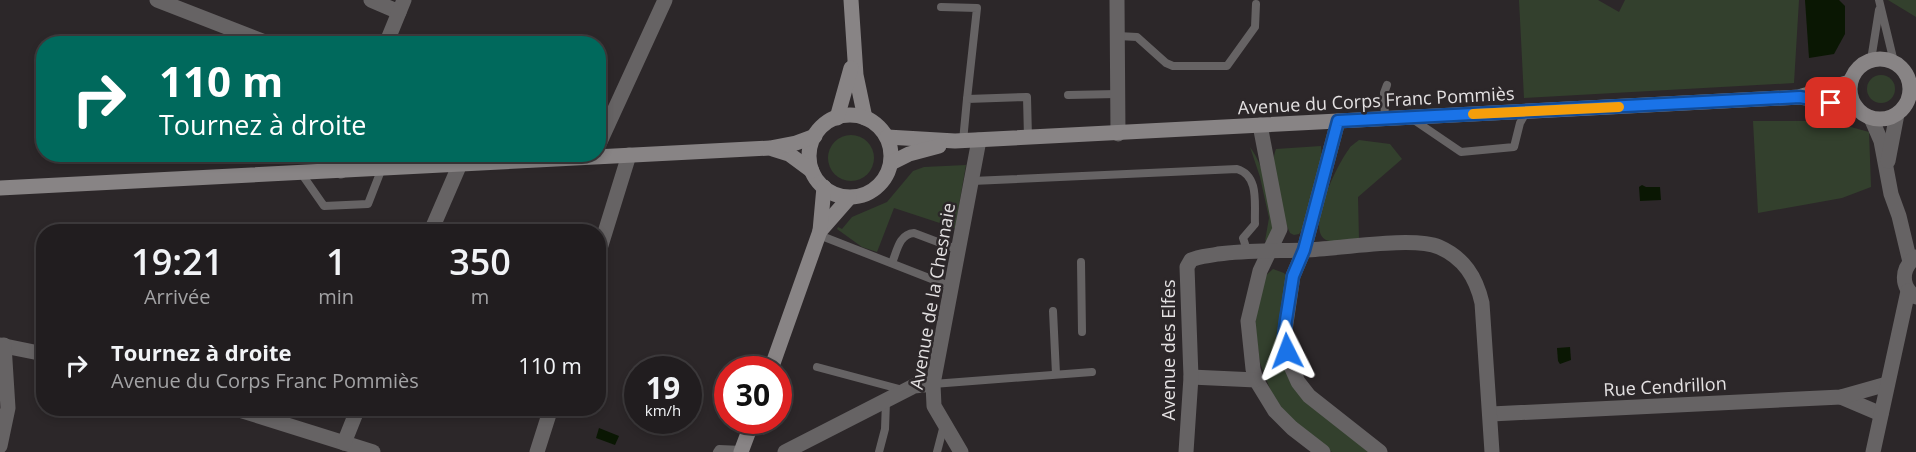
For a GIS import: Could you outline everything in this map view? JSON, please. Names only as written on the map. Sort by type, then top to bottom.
[{"type":"main road","points":[[851,0],[854,56],[864,118]]},
{"type":"main road","points":[[837,118],[854,56]]},
{"type":"main road","points":[[1871,60],[1894,62],[1913,81],[1910,91],[1912,100],[1897,114],[1885,119],[1871,118],[1855,106],[1850,82],[1858,68],[1871,60]]},
{"type":"main road","name":"Avenue du Corps Franc Pommiès","points":[[1800,97],[1850,82]]},
{"type":"main road","name":"Avenue du Corps Franc Pommiès","points":[[887,137],[959,141],[1028,138],[1800,97],[1855,106]]},
{"type":"main road","points":[[606,153],[629,155],[770,148],[796,143],[815,136],[829,122],[851,116],[864,118],[881,129],[887,137],[891,150],[891,162],[886,177],[877,188],[865,195],[849,198],[835,194],[824,187],[812,171],[810,155],[815,136]]},
{"type":"main road","name":"Avenue du Corps Franc Pommiès","points":[[891,162],[909,154],[959,141]]},
{"type":"main road","points":[[770,148],[789,154],[812,171]]},
{"type":"main road","points":[[0,188],[483,162]]},
{"type":"main road","points":[[776,356],[819,233],[824,187]]},
{"type":"main road","points":[[819,233],[849,198]]},
{"type":"main road","points":[[744,451],[749,434]]},
{"type":"street","points":[[157,0],[179,4],[252,36]]},
{"type":"street","points":[[370,0],[401,6],[389,36]]},
{"type":"street","points":[[606,130],[664,0]]},
{"type":"street","points":[[1117,0],[1118,134]]},
{"type":"street","points":[[1887,170],[1897,114]]},
{"type":"street","points":[[1871,118],[1881,141],[1891,194],[1913,260],[1906,267],[1904,280],[1913,298],[1904,316],[1872,452]]},
{"type":"street","points":[[1338,121],[1304,250],[1293,276],[1284,337],[1290,364],[1298,382],[1309,396],[1380,452]]},
{"type":"street","points":[[1260,126],[1280,229],[1260,271],[1248,321],[1253,369],[1256,380],[1275,411],[1292,428],[1323,452]]},
{"type":"street","name":"Avenue de la Chesnaie","points":[[962,452],[934,406],[933,384],[979,140]]},
{"type":"street","points":[[606,229],[629,155]]},
{"type":"street","points":[[341,171],[344,162]]},
{"type":"street","points":[[434,224],[460,164]]},
{"type":"street","points":[[1899,216],[1916,238]]},
{"type":"street","name":"Avenue des Elfes","points":[[1186,452],[1191,377],[1186,267],[1189,262],[1195,258],[1247,250],[1304,250],[1417,242],[1438,246],[1463,262],[1473,275],[1482,303],[1492,452]]},
{"type":"street","points":[[0,446],[8,408],[2,345],[36,352]]},
{"type":"street","points":[[1191,377],[1256,380]]},
{"type":"street","points":[[785,452],[914,386],[933,384]]},
{"type":"street","name":"Rue Cendrillon","points":[[1491,414],[1841,397],[1887,384]]},
{"type":"street","name":"Rue Cendrillon","points":[[1841,397],[1881,414]]},
{"type":"street","points":[[258,416],[373,452]]},
{"type":"street","points":[[344,443],[355,416]]},
{"type":"street","points":[[537,452],[548,416]]},
{"type":"lane","points":[[1871,60],[1879,3]]},
{"type":"lane","points":[[1879,3],[1894,62]]},
{"type":"lane","points":[[1118,36],[1137,37],[1166,63],[1173,66],[1227,66],[1256,27],[1256,4]]},
{"type":"lane","points":[[941,7],[977,8],[967,99],[959,141]]},
{"type":"lane","points":[[1385,119],[1384,93],[1387,85]]},
{"type":"lane","points":[[1068,95],[1117,94]]},
{"type":"lane","points":[[967,99],[1027,97],[1028,138]]},
{"type":"lane","points":[[1410,118],[1461,152],[1514,147],[1520,123],[1527,111]]},
{"type":"lane","points":[[301,173],[324,206],[368,204],[382,168]]},
{"type":"lane","points":[[972,181],[1237,170],[1248,174],[1253,182],[1255,224],[1244,238],[1247,250]]},
{"type":"lane","points":[[819,233],[952,287]]},
{"type":"lane","points":[[892,263],[902,237],[908,233],[914,233],[959,250]]},
{"type":"lane","points":[[1081,262],[1082,332]]},
{"type":"lane","points":[[1053,311],[1056,374]]},
{"type":"lane","points":[[818,367],[905,391]]},
{"type":"lane","points":[[933,384],[1092,372]]},
{"type":"lane","points":[[879,452],[885,429],[886,401]]},
{"type":"lane","points":[[937,452],[944,423]]},
{"type":"lane","points":[[717,452],[719,449],[744,451]]},
{"type":"shaded area","points":[[1519,0],[1598,0],[1619,12],[1625,0],[1799,0],[1794,83],[1524,98]]},
{"type":"shaded area","points":[[1805,0],[1839,0],[1845,6],[1845,34],[1834,54],[1809,58]]},
{"type":"shaded area","points":[[1888,0],[1916,0],[1916,17]]},
{"type":"shaded area","points":[[1881,75],[1891,79],[1895,89],[1891,99],[1881,103],[1871,99],[1867,89],[1871,79]]},
{"type":"shaded area","points":[[1753,121],[1829,121],[1869,132],[1871,187],[1842,198],[1758,213]]},
{"type":"shaded area","points":[[851,135],[867,142],[874,158],[867,174],[851,181],[835,174],[828,158],[835,142]]},
{"type":"shaded area","points":[[1359,140],[1390,144],[1402,159],[1358,197],[1359,240],[1342,242],[1326,240],[1321,234],[1319,223],[1321,210],[1338,168],[1350,148]]},
{"type":"shaded area","points":[[1321,146],[1322,159],[1303,229],[1299,234],[1294,235],[1290,233],[1287,226],[1277,187],[1274,166],[1276,149]]},
{"type":"shaded area","points":[[1250,147],[1261,167],[1269,200],[1273,235],[1265,241],[1269,218],[1260,177]]},
{"type":"shaded area","points":[[966,165],[955,228],[894,208],[877,252],[862,247],[837,229],[838,227],[842,229],[852,217],[887,202],[913,171],[924,167]]},
{"type":"shaded area","points":[[1642,185],[1660,187],[1661,200],[1640,201],[1639,187]]},
{"type":"shaded area","points":[[1273,269],[1284,273],[1287,277],[1286,371],[1371,452],[1332,452],[1289,418],[1272,394],[1260,363],[1255,323],[1264,277]]},
{"type":"shaded area","points":[[1570,347],[1571,360],[1560,364],[1557,348]]},
{"type":"shaded area","points":[[599,428],[619,436],[615,445],[596,438]]},
{"type":"slow traffic","points":[[1473,114],[1619,107]]},
{"type":"route","points":[[1287,351],[1284,337],[1293,276],[1304,250],[1338,121],[1800,97],[1831,103]]}]
